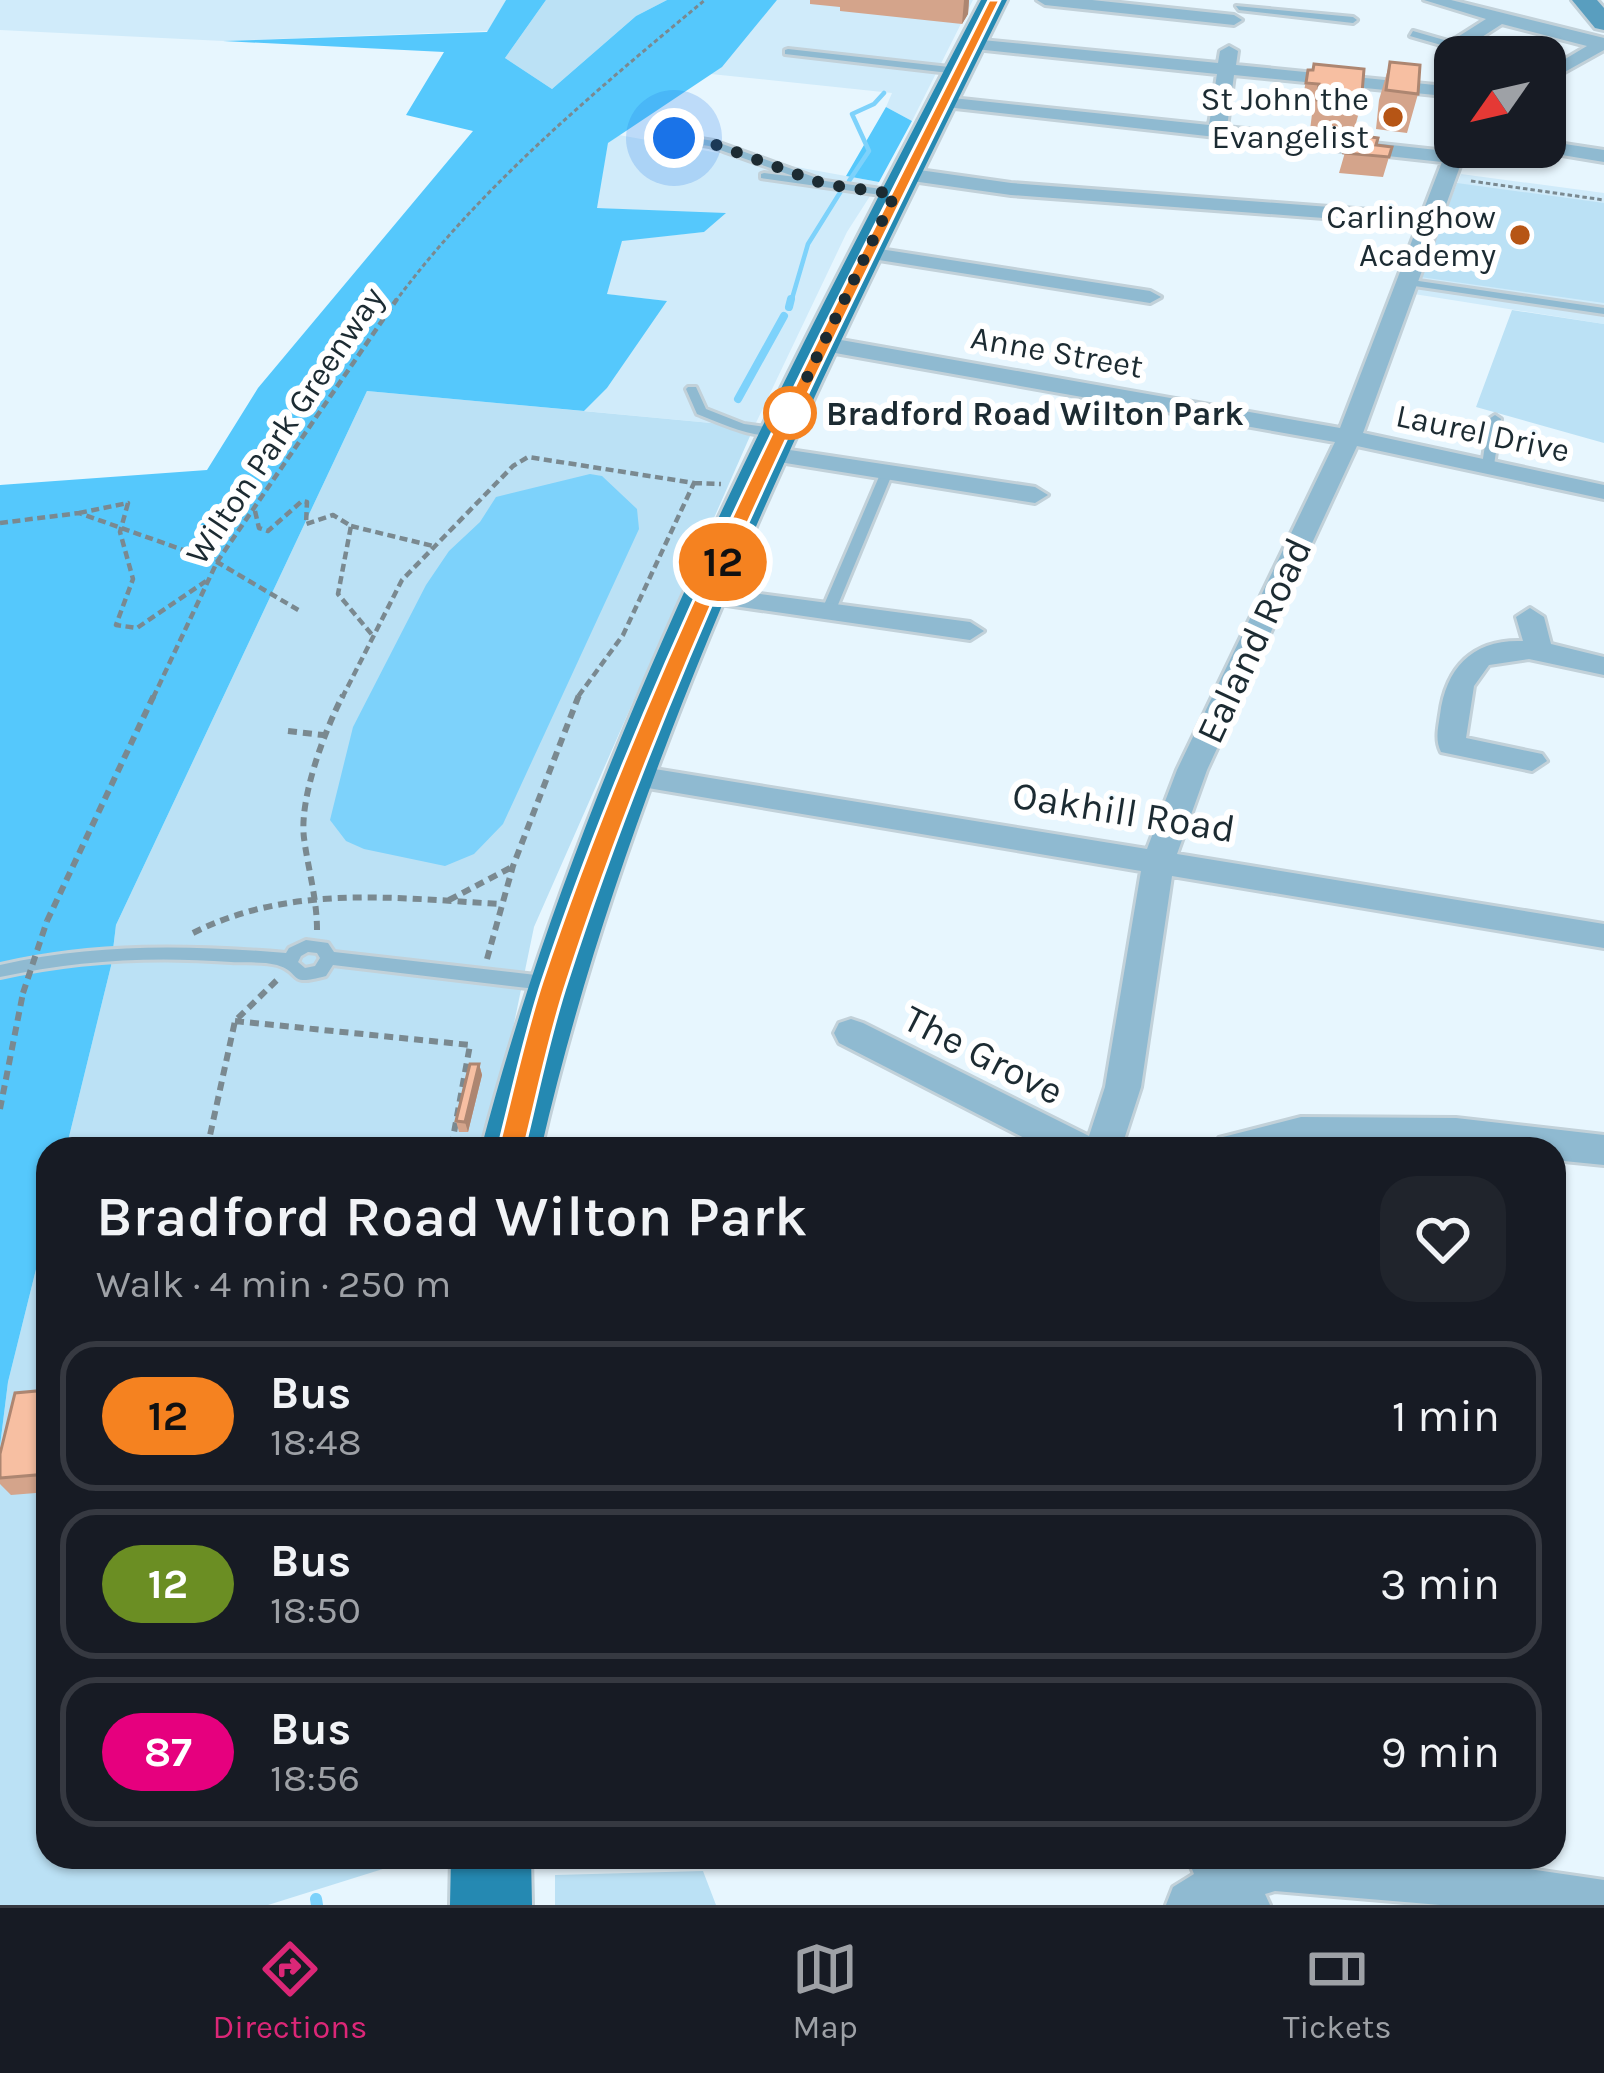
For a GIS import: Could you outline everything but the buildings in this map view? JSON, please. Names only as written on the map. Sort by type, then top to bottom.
[{"type":"main road","points":[[514,1137],[554,985],[630,775],[775,444],[994,0]]},
{"type":"main road","points":[[491,1869],[491,1905]]},
{"type":"street","points":[[1045,0],[1238,10],[1217,132]]},
{"type":"street","points":[[1432,0],[1498,19],[1603,37]]},
{"type":"street","points":[[1584,0],[1603,37]]},
{"type":"street","points":[[1471,36],[1498,19]]},
{"type":"street","points":[[1566,63],[1603,37]]},
{"type":"street","points":[[958,72],[1226,69],[1434,90]]},
{"type":"street","points":[[958,72],[1217,132],[1434,159]]},
{"type":"street","points":[[1566,150],[1604,156]]},
{"type":"street","name":"Ealand Road","points":[[1107,1137],[1123,1087],[1159,859],[1192,770],[1349,437],[1447,168]]},
{"type":"street","points":[[900,184],[1427,220]]},
{"type":"street","points":[[867,253],[1150,297]]},
{"type":"street","name":"Anne Street","points":[[824,344],[1349,437]]},
{"type":"street","name":"Laurel Drive","points":[[1349,437],[1604,492]]},
{"type":"street","points":[[775,444],[887,472],[1035,495]]},
{"type":"street","points":[[708,595],[970,631]]},
{"type":"street","points":[[1531,617],[1540,654]]},
{"type":"street","points":[[1532,760],[1451,745],[1465,672],[1483,655],[1497,652],[1604,666]]},
{"type":"street","name":"Oakhill Road","points":[[630,775],[1604,936]]},
{"type":"street","name":"The Grove","points":[[851,1033],[1056,1137]]},
{"type":"street","points":[[1280,1137],[1300,1132],[1456,1132],[1497,1137]]},
{"type":"street","points":[[1566,1145],[1604,1150]]},
{"type":"street","points":[[1219,1887],[1270,1869]]},
{"type":"street","points":[[1367,1869],[1604,1905]]},
{"type":"lane","points":[[1238,10],[1353,20]]},
{"type":"lane","points":[[1413,34],[1434,41]]},
{"type":"lane","points":[[788,52],[958,72]]},
{"type":"lane","points":[[674,138],[711,143],[824,184]]},
{"type":"lane","points":[[764,176],[824,184],[900,184]]},
{"type":"lane","points":[[1405,282],[1604,311]]},
{"type":"lane","points":[[692,389],[701,411],[775,444]]},
{"type":"lane","points":[[1488,465],[1495,419]]},
{"type":"lane","points":[[828,611],[887,472]]},
{"type":"lane","points":[[289,964],[300,948],[482,979],[554,985]]},
{"type":"lane","points":[[0,970],[52,957],[167,949],[289,964],[308,975],[325,967],[323,952]]},
{"type":"path","name":"Wilton Park Greenway","points":[[0,1109],[23,993],[47,921],[217,562],[350,362],[434,249],[551,135],[705,0]]},
{"type":"path","points":[[1478,168],[1604,200]]},
{"type":"path","points":[[323,952],[303,832],[323,735],[402,580],[513,466],[528,457],[694,482],[622,634],[572,704],[512,866],[482,979]]},
{"type":"path","points":[[255,510],[259,528],[268,531],[302,501],[307,502],[305,524],[333,515],[351,526],[433,546]]},
{"type":"path","points":[[0,523],[128,503],[120,529],[134,564],[136,584],[116,625],[137,628],[206,580],[217,562]]},
{"type":"path","points":[[79,513],[217,562],[300,611]]},
{"type":"path","points":[[351,526],[338,594],[373,636]]},
{"type":"path","points":[[288,731],[323,735]]},
{"type":"path","points":[[446,902],[512,866]]},
{"type":"path","points":[[167,949],[202,927],[255,905],[294,897],[500,904]]},
{"type":"path","points":[[210,1137],[235,1021],[289,964]]},
{"type":"path","points":[[235,1021],[470,1045],[453,1137]]},
{"type":"shaded area","points":[[0,0],[506,0],[488,31],[223,41],[0,30]]},
{"type":"shaded area","points":[[506,0],[546,0],[505,58],[552,89],[636,16],[667,0],[777,0],[722,67],[608,143],[597,208],[726,213],[704,232],[622,241],[607,294],[667,301],[607,388],[584,411],[367,391],[116,925],[111,966],[69,1137],[36,1137],[36,1269],[8,1382],[0,1446],[0,485],[207,470],[258,388],[473,131],[406,115],[444,52],[223,41],[487,32]]},
{"type":"shaded area","points":[[546,0],[667,0],[636,16],[552,89],[505,58]]},
{"type":"shaded area","points":[[777,0],[973,0],[912,121],[886,107],[892,93],[711,74]]},
{"type":"shaded area","points":[[886,107],[912,121],[879,182],[846,176]]},
{"type":"shaded area","points":[[619,135],[879,182],[847,232],[754,427],[584,411],[607,388],[666,301],[606,294],[622,240],[704,232],[724,214],[596,208],[608,143]]},
{"type":"shaded area","name":"Carlinghow Academy","points":[[1461,174],[1604,193],[1604,324],[1414,294]]},
{"type":"shaded area","name":"Carlinghow Academy","points":[[1457,183],[1604,203],[1604,303],[1420,277]]},
{"type":"shaded area","points":[[1512,310],[1604,324],[1604,443],[1476,407]]},
{"type":"shaded area","points":[[367,391],[754,427],[534,927],[490,1137],[69,1137],[111,966],[116,925]]},
{"type":"shaded area","points":[[590,474],[602,476],[637,509],[639,529],[503,824],[474,854],[445,866],[346,841],[330,820],[353,727],[426,585],[496,497]]},
{"type":"shaded area","points":[[36,1269],[36,1869],[383,1869],[268,1905],[0,1905],[0,1446],[8,1382]]},
{"type":"shaded area","points":[[703,1871],[716,1905],[555,1905],[555,1875]]},
{"type":"waterway","points":[[849,181],[869,151],[852,114],[874,104],[884,93]]},
{"type":"waterway","points":[[791,302],[808,244],[841,191]]},
{"type":"waterway","points":[[789,307],[791,299]]},
{"type":"waterway","points":[[738,399],[784,316]]},
{"type":"waterway","points":[[316,1899],[317,1905]]},
{"type":"bus line","name":"12","points":[[514,1137],[554,985],[630,775],[770,454],[994,0]]},
{"type":"place","name":"St John the Evangelist","points":[[1393,117]]},
{"type":"place","name":"Carlinghow Academy","points":[[1520,235]]},
{"type":"place","name":"Bradford Road Wilton Park","points":[[790,413]]},
{"type":"route","points":[[674,138],[711,143],[824,184],[895,194],[790,413]]}]
